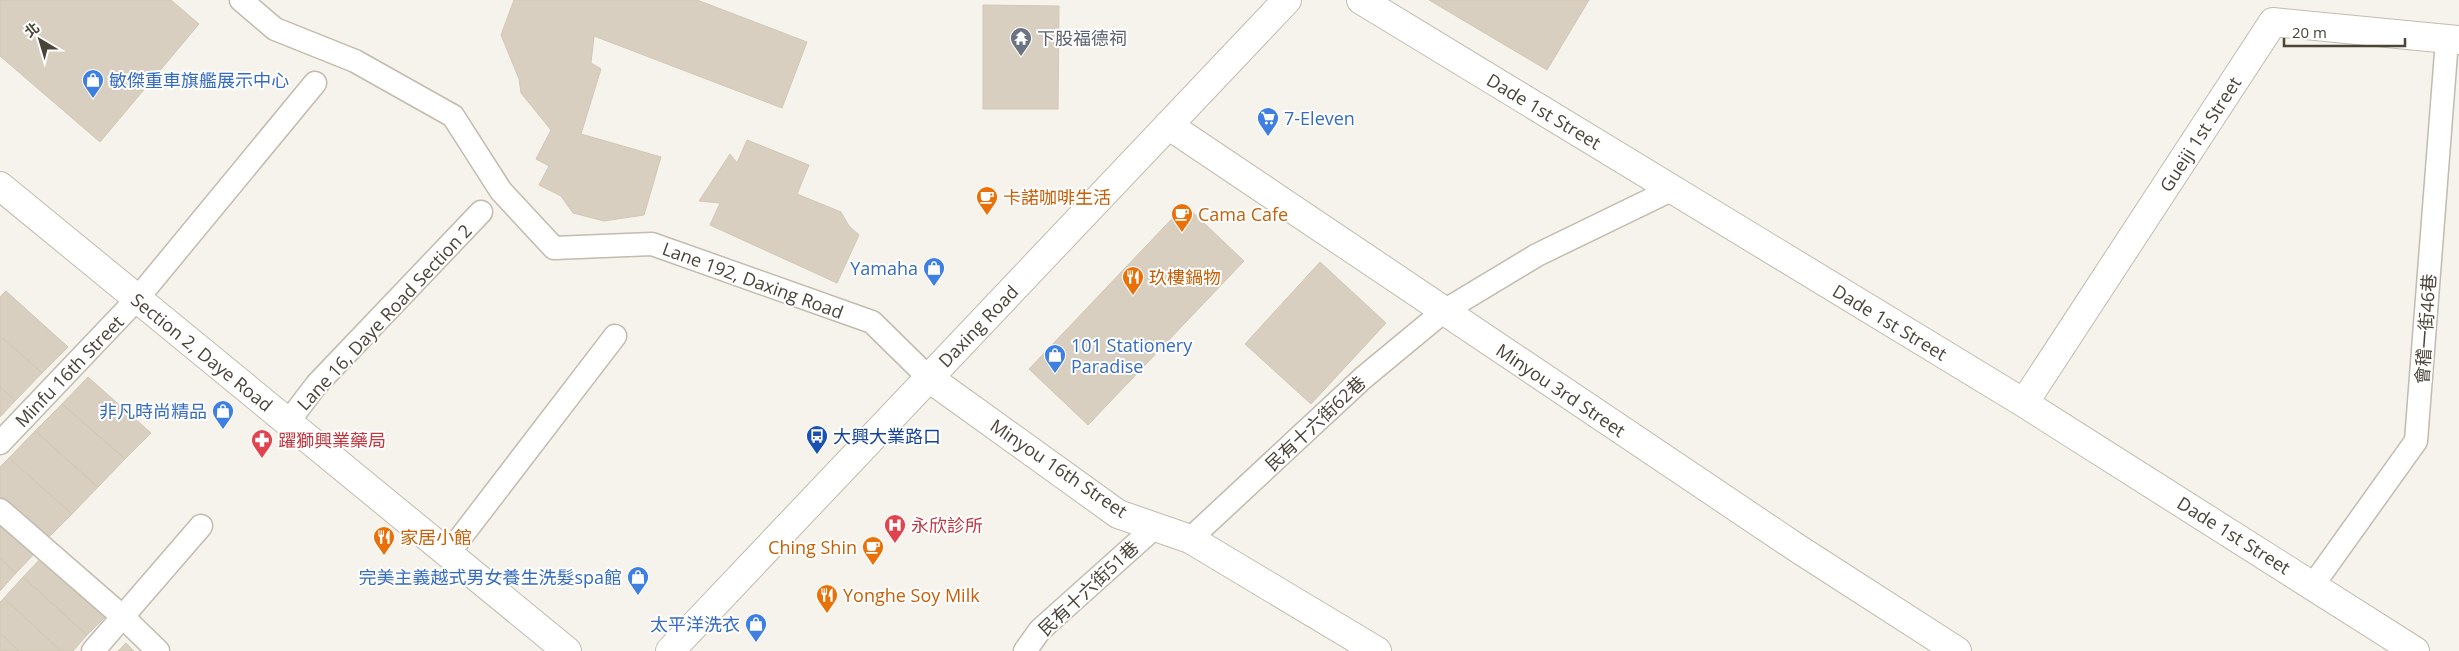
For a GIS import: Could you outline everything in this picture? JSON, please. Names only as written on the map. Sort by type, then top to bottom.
[{"type":"street","name":"Daxing Road","points":[[670,651],[1287,0]]},
{"type":"street","name":"Dade 1st Street","points":[[1362,0],[2024,403],[2415,651]]},
{"type":"street","name":"Gueiji 1st Street","points":[[2024,403],[2273,22],[2453,40]]},
{"type":"street","name":"Minyou 3rd Street","points":[[1168,125],[1797,548],[1957,651]]},
{"type":"street","name":"Section 2, Daye Road","points":[[0,186],[567,651]]},
{"type":"street","name":"Minyou 16th Street","points":[[929,378],[1118,514],[1190,539],[1377,651]]},
{"type":"lane","name":"Lane 192, Daxing Road","points":[[241,0],[275,29],[355,61],[453,116],[501,191],[554,248],[652,244],[872,322],[929,378]]},
{"type":"lane","name":"會稽一街46巷","points":[[2313,585],[2416,441],[2453,40]]},
{"type":"lane","name":"Minfu 16th Street","points":[[0,443],[137,299],[315,83]]},
{"type":"lane","name":"民有十六街62巷","points":[[1190,539],[1363,378],[1444,312],[1537,255],[1673,189]]},
{"type":"lane","name":"Lane 16, Daye Road Section 2","points":[[288,422],[317,384],[481,212]]},
{"type":"lane","points":[[448,554],[615,336]]},
{"type":"lane","points":[[0,510],[124,617],[158,651]]},
{"type":"lane","points":[[93,651],[201,526]]},
{"type":"lane","name":"民有十六街51巷","points":[[1025,651],[1040,630],[1155,527]]},
{"type":"building","name":"敏傑重車旗艦展示中心","points":[[0,0],[171,0],[199,24],[100,142],[0,56]]},
{"type":"building","points":[[514,0],[697,0],[807,42],[782,108],[594,36],[591,63],[601,69],[581,134],[661,157],[644,215],[604,221],[573,213],[561,196],[539,185],[549,166],[536,159],[551,130],[521,93],[519,79],[501,35]]},
{"type":"building","points":[[1429,0],[1589,0],[1547,70]]},
{"type":"building","name":"下股福德祠","points":[[983,5],[1059,6],[1058,109],[983,109]]},
{"type":"building","points":[[747,140],[809,165],[797,194],[841,212],[849,226],[859,235],[837,283],[710,225],[720,203],[699,201],[730,154],[737,163]]},
{"type":"building","points":[[1185,205],[1244,261],[1088,425],[1029,369]]},
{"type":"building","points":[[1320,262],[1386,323],[1311,404],[1245,344]]},
{"type":"building","points":[[6,291],[68,347],[42,373],[0,336],[0,297]]},
{"type":"building","points":[[0,336],[42,373],[15,401],[0,387]]},
{"type":"building","points":[[88,377],[151,433],[125,459],[62,404]]},
{"type":"building","points":[[0,387],[15,401],[0,417]]},
{"type":"building","points":[[62,404],[125,459],[98,487],[35,431]]},
{"type":"building","points":[[35,431],[98,487],[72,514],[9,458]]},
{"type":"building","points":[[9,458],[72,514],[45,541],[0,501],[0,467]]},
{"type":"building","points":[[0,520],[36,552],[16,573],[0,558]]},
{"type":"building","points":[[43,556],[107,615],[87,635],[23,577]]},
{"type":"building","points":[[0,558],[16,573],[0,591]]},
{"type":"building","points":[[23,577],[87,635],[73,651],[61,651],[4,598]]},
{"type":"building","points":[[4,598],[61,651],[19,651],[0,633],[0,602]]},
{"type":"building","points":[[0,633],[19,651],[0,651]]},
{"type":"building","points":[[126,643],[134,651],[118,651]]},
{"type":"place","name":"下股福德祠","points":[[1021,57]]},
{"type":"place","name":"敏傑重車旗艦展示中心","points":[[93,99]]},
{"type":"place","name":"7-Eleven","points":[[1268,137]]},
{"type":"place","name":"卡諾咖啡生活","points":[[987,216]]},
{"type":"place","name":"Cama Cafe","points":[[1182,233]]},
{"type":"place","name":"Yamaha","points":[[934,287]]},
{"type":"place","name":"玖樓鍋物","points":[[1133,296]]},
{"type":"place","name":"101 Stationery Paradise","points":[[1055,374]]},
{"type":"place","name":"非凡時尚精品","points":[[223,430]]},
{"type":"place","name":"大興大業路口","points":[[817,455]]},
{"type":"place","name":"躍獅興業藥局","points":[[262,459]]},
{"type":"place","name":"永欣診所","points":[[895,544]]},
{"type":"place","name":"家居小館","points":[[384,556]]},
{"type":"place","name":"Ching Shin","points":[[873,566]]},
{"type":"place","name":"完美主義越式男女養生洗髮spa館","points":[[638,596]]},
{"type":"place","name":"Yonghe Soy Milk","points":[[827,614]]},
{"type":"place","name":"太平洋洗衣","points":[[756,643]]}]
